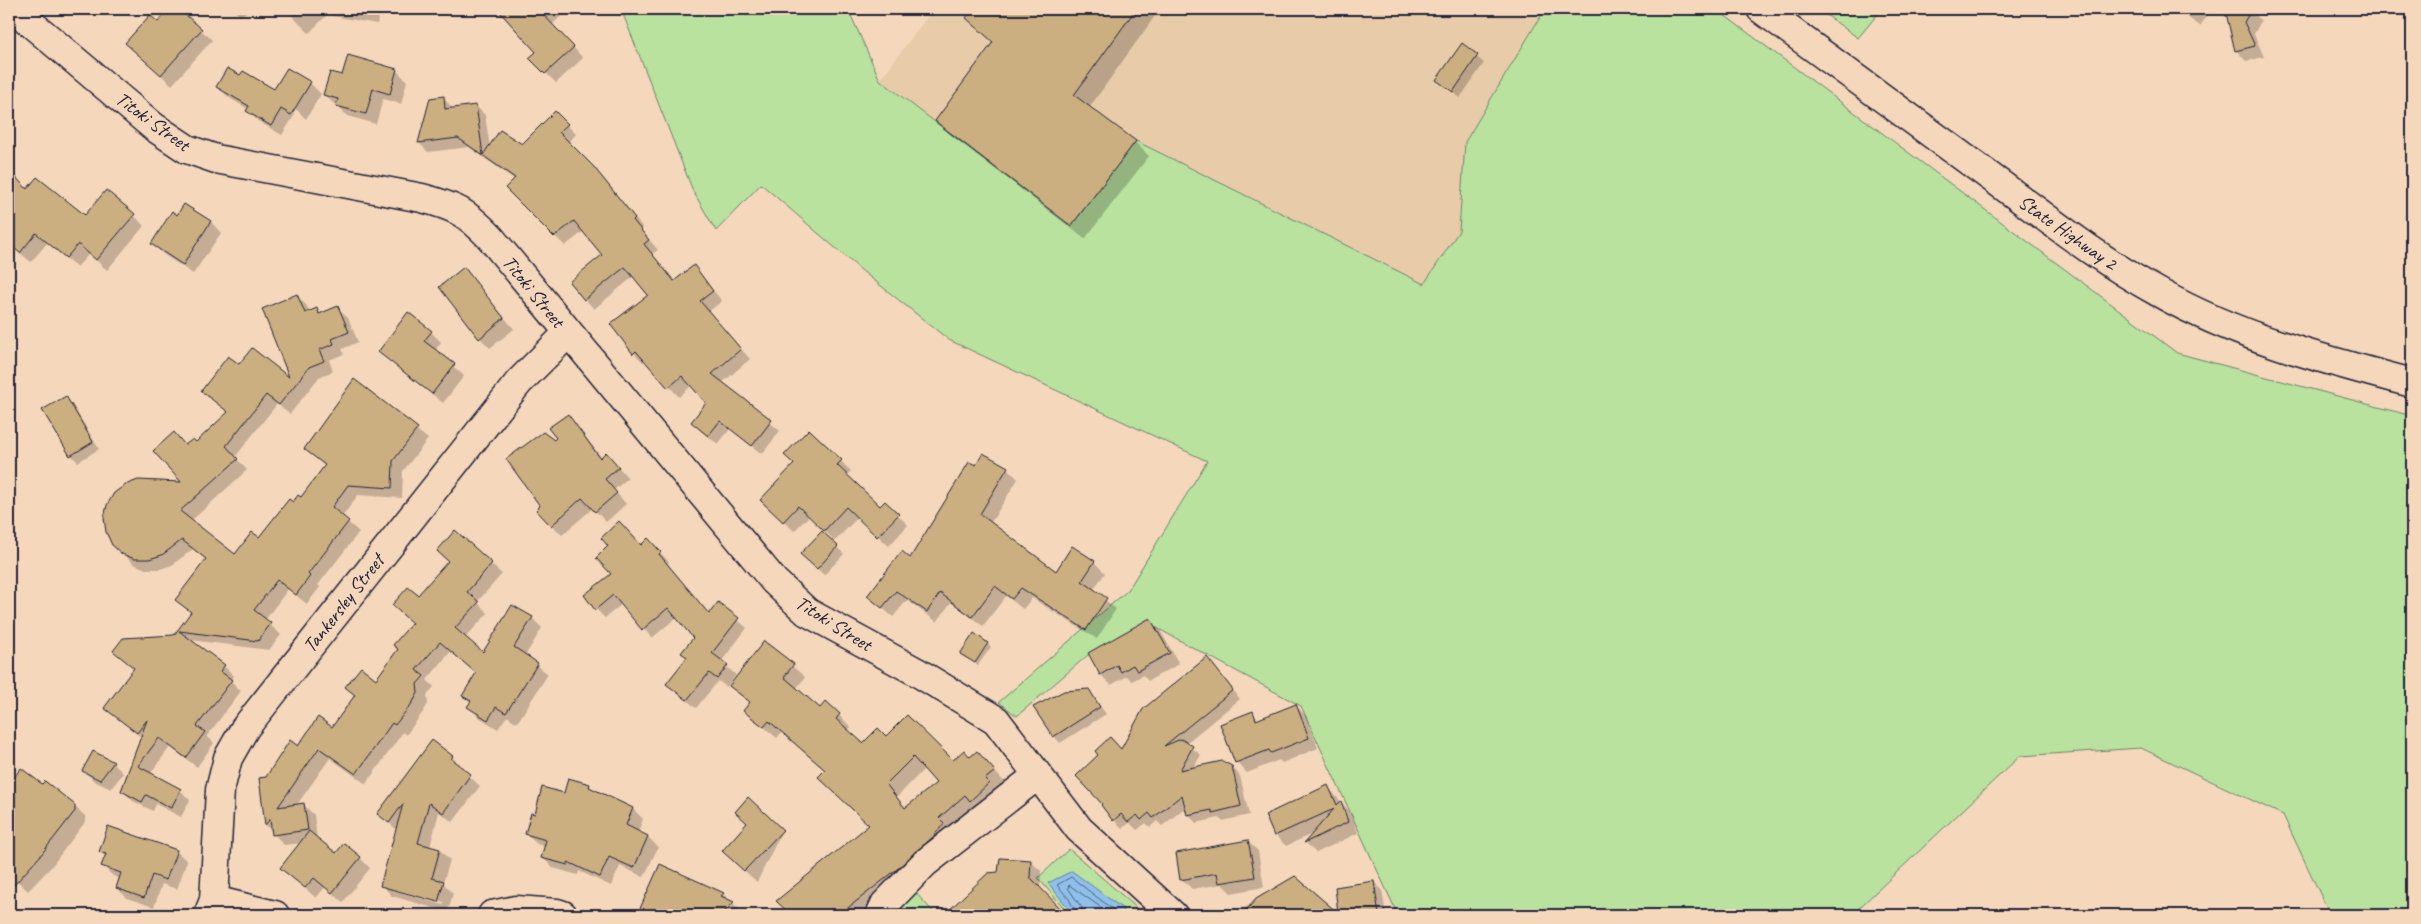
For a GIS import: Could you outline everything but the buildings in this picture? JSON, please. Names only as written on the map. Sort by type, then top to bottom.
[{"type":"main road","name":"Titoki Street","points":[[14,9],[154,127],[187,150],[216,159],[422,198],[448,205],[469,215],[490,237],[774,581],[800,606],[822,620],[975,706],[996,720],[1079,829],[1173,915]]},
{"type":"main road","name":"State Highway 2","points":[[1761,9],[2054,224],[2158,292],[2212,319],[2268,342],[2336,363],[2412,383]]},
{"type":"main road","name":"Tankersley Street","points":[[211,908],[220,790],[228,758],[245,728],[519,382],[568,333]]},
{"type":"main road","points":[[880,915],[885,904],[925,863],[1038,775]]},
{"type":"main road","points":[[211,908],[275,915]]},
{"type":"main road","points":[[492,915],[516,910],[563,915]]},
{"type":"shaded area","points":[[933,9],[1545,9],[1465,142],[1459,231],[1424,284],[1136,141],[1071,226],[880,80]]},
{"type":"green space","points":[[621,9],[848,9],[880,80],[1071,226],[1136,141],[1424,284],[1459,231],[1465,142],[1545,9],[1716,9],[2177,353],[2412,416],[2412,915],[2330,915],[2283,815],[2141,748],[2020,756],[1860,907],[1854,915],[1398,915],[1301,706],[1155,627],[1088,655],[1017,716],[999,702],[1128,590],[1207,461],[949,340],[861,270],[761,184],[716,231],[693,191]]},
{"type":"green space","points":[[1818,9],[1882,9],[1858,38]]},
{"type":"green space","points":[[1069,849],[1145,915],[1070,915],[1038,878]]},
{"type":"green space","points":[[915,892],[936,915],[907,915],[899,907]]},
{"type":"water","points":[[1072,871],[1123,909],[1125,915],[1074,915],[1048,883]]}]
